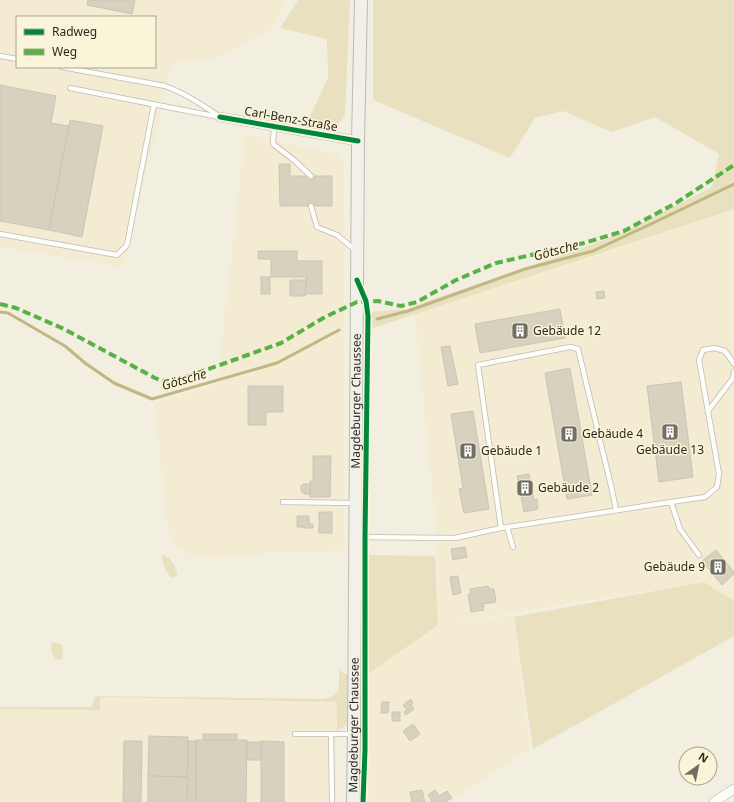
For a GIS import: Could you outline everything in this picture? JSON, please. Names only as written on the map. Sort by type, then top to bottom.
[{"type":"main road","name":"Magdeburger Chaussee","points":[[353,802],[358,141],[361,0]]},
{"type":"street","name":"Carl-Benz-Straße","points":[[220,117],[358,141]]},
{"type":"street","points":[[714,802],[734,789]]},
{"type":"lane","points":[[0,56],[16,59]]},
{"type":"lane","name":"Carl-Benz-Straße","points":[[67,68],[165,86],[200,103],[220,117]]},
{"type":"lane","name":"Carl-Benz-Straße","points":[[70,88],[220,117]]},
{"type":"lane","points":[[0,234],[117,255],[127,245],[154,104]]},
{"type":"lane","points":[[274,127],[273,144],[294,160],[311,176]]},
{"type":"lane","points":[[311,206],[317,227],[337,235],[358,252]]},
{"type":"lane","points":[[501,528],[478,365],[570,347],[578,349],[616,510]]},
{"type":"lane","points":[[356,537],[455,538],[507,527],[704,497],[717,487],[719,474],[699,360],[703,350],[714,348],[725,351],[734,364]]},
{"type":"lane","points":[[708,411],[733,378],[734,372]]},
{"type":"lane","points":[[283,502],[356,503]]},
{"type":"lane","points":[[671,502],[680,530],[699,555]]},
{"type":"lane","points":[[507,527],[513,548]]},
{"type":"lane","points":[[295,734],[354,734]]},
{"type":"lane","points":[[331,734],[332,802]]},
{"type":"shaded area","points":[[0,0],[288,0],[270,30],[216,58],[172,63],[124,267],[0,247]]},
{"type":"shaded area","points":[[298,0],[350,0],[345,114],[342,120],[334,127],[318,128],[306,125],[328,78],[327,39],[280,28]]},
{"type":"shaded area","points":[[373,0],[734,0],[734,209],[373,328],[370,312],[408,309],[624,232],[712,187],[719,154],[655,117],[612,132],[563,111],[535,118],[510,158],[373,100]]},
{"type":"shaded area","points":[[245,134],[337,154],[344,164],[344,551],[287,552],[211,558],[192,556],[180,549],[172,541],[167,526],[155,403],[217,384]]},
{"type":"shaded area","points":[[734,209],[734,601],[704,582],[443,624],[513,616],[530,748],[449,802],[369,802],[368,674],[438,625],[437,539],[415,314]]},
{"type":"shaded area","points":[[162,554],[168,557],[173,563],[177,576],[172,578],[167,573],[163,564]]},
{"type":"shaded area","points":[[368,555],[435,556],[438,625],[368,674]]},
{"type":"shaded area","points":[[704,582],[734,601],[734,636],[533,749],[514,617]]},
{"type":"shaded area","points":[[53,643],[63,646],[61,660],[56,659],[52,653],[51,644]]},
{"type":"shaded area","points":[[339,670],[348,676],[348,721],[345,726],[337,731],[337,702],[100,697],[100,710],[0,709],[0,707],[91,707],[94,697],[97,696],[320,699],[332,696],[338,691]]},
{"type":"shaded area","points":[[100,697],[337,702],[337,802],[0,802],[0,709],[99,710]]},
{"type":"building","points":[[88,0],[135,0],[132,14],[87,5]]},
{"type":"building","points":[[0,85],[56,96],[51,123],[69,126],[49,230],[0,221]]},
{"type":"building","points":[[70,120],[103,126],[82,237],[49,230]]},
{"type":"building","points":[[279,164],[290,164],[290,176],[332,176],[332,206],[280,206]]},
{"type":"building","points":[[258,251],[297,251],[297,261],[322,261],[322,294],[305,294],[306,277],[271,277],[271,259],[258,259]]},
{"type":"building","points":[[261,277],[270,277],[270,294],[261,294]]},
{"type":"building","points":[[290,280],[306,280],[305,296],[290,296]]},
{"type":"building","points":[[604,291],[605,298],[597,299],[596,292]]},
{"type":"building","name":"Gebäude 12","points":[[560,309],[565,338],[480,353],[475,324]]},
{"type":"building","points":[[450,346],[458,384],[448,386],[441,347]]},
{"type":"building","name":"Gebäude 4","points":[[570,368],[592,495],[567,499],[545,373]]},
{"type":"building","name":"Gebäude 13","points":[[681,382],[693,477],[659,482],[647,386]]},
{"type":"building","points":[[248,386],[283,386],[283,412],[266,412],[266,425],[248,425]]},
{"type":"building","name":"Gebäude 1","points":[[473,411],[489,509],[464,513],[459,489],[463,488],[451,414]]},
{"type":"building","points":[[313,456],[331,456],[330,497],[310,497],[310,481],[313,481]]},
{"type":"building","name":"Gebäude 2","points":[[529,474],[534,500],[537,499],[538,509],[524,512],[517,476]]},
{"type":"building","points":[[304,484],[310,484],[310,494],[304,494],[301,491],[301,486]]},
{"type":"building","points":[[319,512],[332,512],[332,533],[319,533]]},
{"type":"building","points":[[297,516],[309,516],[309,524],[313,524],[313,528],[297,527]]},
{"type":"building","points":[[465,547],[467,557],[453,560],[451,549]]},
{"type":"building","name":"Gebäude 9","points":[[716,550],[734,572],[734,574],[722,585],[702,561]]},
{"type":"building","points":[[458,576],[461,593],[453,595],[450,577]]},
{"type":"building","points":[[488,586],[489,589],[494,589],[496,602],[483,604],[484,610],[471,612],[468,594],[471,594],[470,589]]},
{"type":"building","points":[[411,699],[413,703],[411,705],[414,709],[406,715],[404,712],[407,710],[403,705]]},
{"type":"building","points":[[382,702],[389,702],[388,713],[381,713]]},
{"type":"building","points":[[392,712],[400,712],[400,721],[392,721]]},
{"type":"building","points":[[413,724],[420,734],[410,741],[403,731]]},
{"type":"building","points":[[203,734],[237,734],[237,740],[203,740]]},
{"type":"building","points":[[149,736],[188,737],[188,777],[148,776]]},
{"type":"building","points":[[196,740],[247,740],[246,802],[196,802]]},
{"type":"building","points":[[124,741],[142,741],[141,802],[123,802]]},
{"type":"building","points":[[188,741],[196,741],[196,802],[187,802]]},
{"type":"building","points":[[261,741],[284,742],[284,802],[261,802]]},
{"type":"building","points":[[247,742],[261,742],[261,760],[247,760]]},
{"type":"building","points":[[148,776],[188,777],[187,802],[148,802]]},
{"type":"building","points":[[422,790],[425,802],[412,802],[410,792]]},
{"type":"building","points":[[435,790],[439,796],[447,791],[452,798],[445,802],[430,802],[432,801],[428,795]]},
{"type":"waterway","name":"Götsche","points":[[377,319],[408,311],[525,269],[593,251],[734,184]]},
{"type":"waterway","name":"Götsche","points":[[0,312],[8,313],[65,346],[85,363],[114,383],[152,399],[277,363],[339,330]]},
{"type":"marked path","points":[[0,304],[16,308],[64,329],[155,378],[163,381],[178,380],[281,343],[325,317],[357,302],[378,301],[401,306],[417,302],[456,280],[496,263],[584,243],[624,231],[676,203],[734,165]]},
{"type":"cycle path","points":[[220,117],[358,141]]},
{"type":"cycle path","points":[[357,280],[366,301],[368,316],[365,537],[365,750],[363,802]]},
{"type":"place","name":"Gebäude 12","points":[[520,331]]},
{"type":"place","name":"Gebäude 13","points":[[670,432]]},
{"type":"place","name":"Gebäude 4","points":[[569,434]]},
{"type":"place","name":"Gebäude 1","points":[[468,451]]},
{"type":"place","name":"Gebäude 2","points":[[525,488]]},
{"type":"place","name":"Gebäude 9","points":[[718,567]]}]
